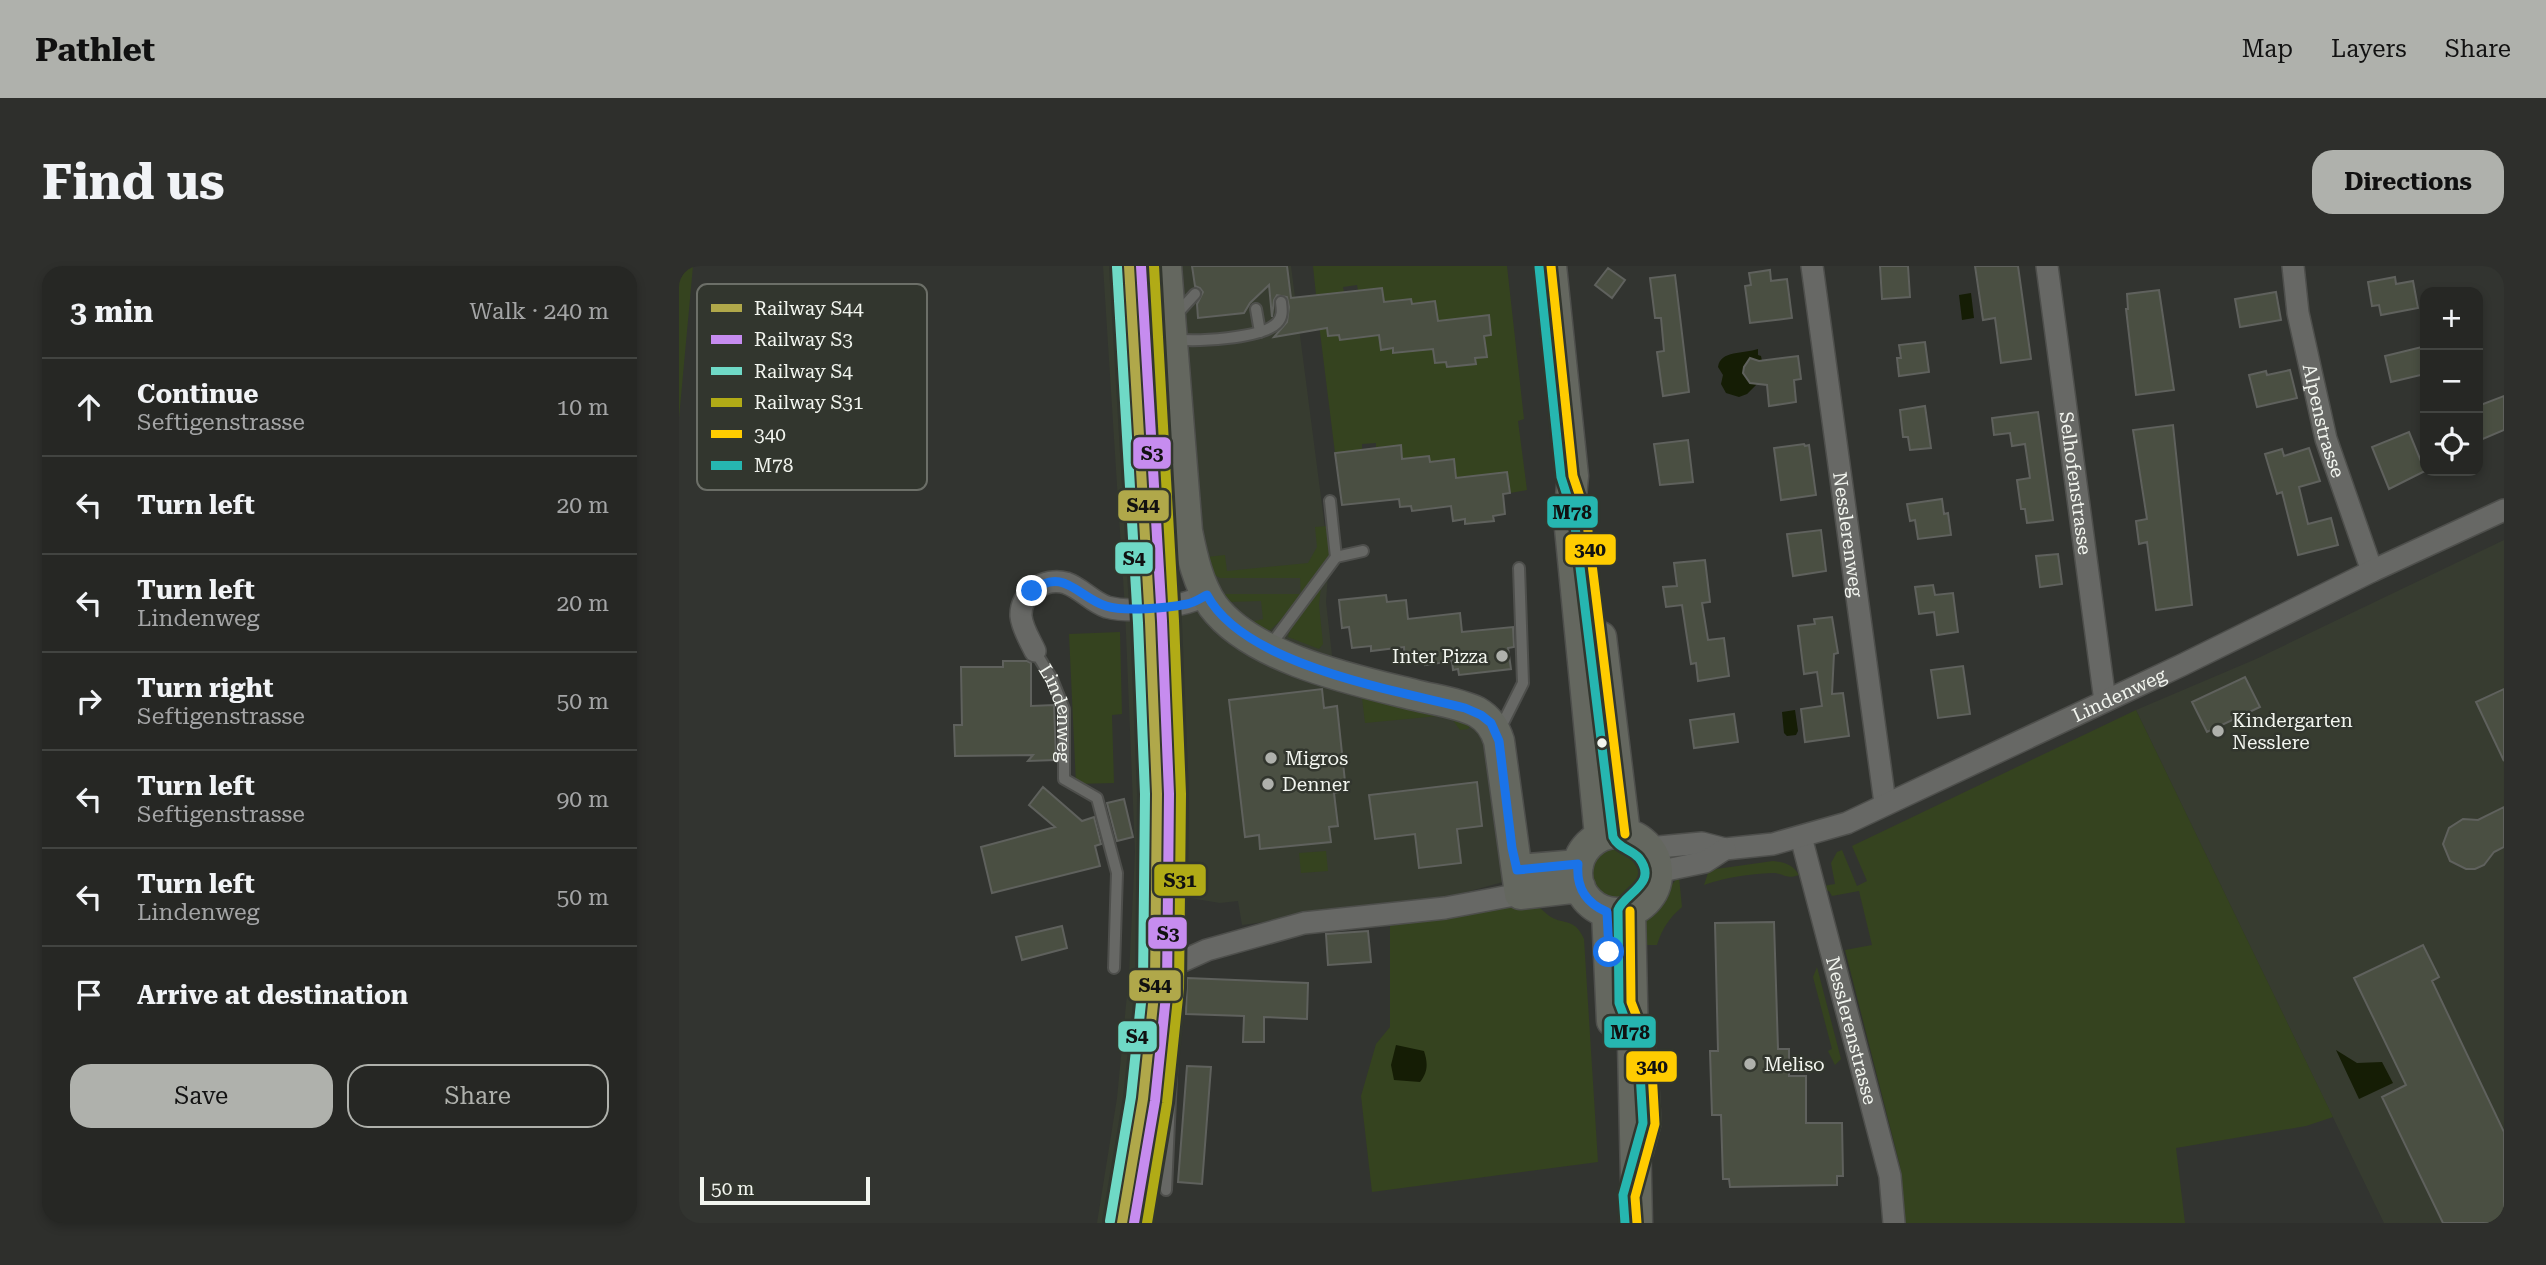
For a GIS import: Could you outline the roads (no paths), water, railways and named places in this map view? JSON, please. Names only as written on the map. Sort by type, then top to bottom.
[{"type":"main road","points":[[1166,266],[1187,531],[1196,568],[1207,595],[1223,617],[1237,629],[1269,648],[1338,676],[1474,711],[1491,723],[1497,735],[1519,882],[1579,876]]},
{"type":"main road","points":[[1551,266],[1573,476],[1569,518],[1633,847],[1655,884],[1650,896],[1641,905],[1619,911],[1595,907],[1586,898],[1579,876],[1582,853],[1590,843],[1633,847]]},
{"type":"main road","points":[[1619,911],[1632,1002],[1636,1210]]},
{"type":"main road","points":[[1619,911],[1617,1127],[1636,1210]]},
{"type":"street","name":"Nesslerenweg","points":[[1812,266],[1885,803]]},
{"type":"street","name":"Selhofenstrasse","points":[[2047,266],[2105,701]]},
{"type":"street","name":"Alpenstrasse","points":[[2293,266],[2298,313],[2326,439],[2372,571]]},
{"type":"street","name":"Lindenweg","points":[[1633,847],[1705,862],[1725,849],[1773,844],[1847,822],[2504,510]]},
{"type":"street","name":"Lindenweg","points":[[1035,651],[1021,615],[1032,591],[1050,581],[1071,585],[1107,607],[1124,609],[1190,604],[1207,595]]},
{"type":"street","name":"Nesslerenstrasse","points":[[1801,837],[1890,1176],[1894,1223]]},
{"type":"street","points":[[1176,964],[1207,950],[1304,923],[1445,908],[1519,882]]},
{"type":"lane","points":[[1195,294],[1171,330],[1193,341],[1260,332],[1278,322],[1282,312],[1281,302]]},
{"type":"lane","points":[[1256,309],[1260,332]]},
{"type":"lane","points":[[1330,501],[1336,557]]},
{"type":"lane","points":[[1269,648],[1336,557],[1363,551]]},
{"type":"lane","points":[[1497,735],[1523,683],[1519,568]]},
{"type":"lane","name":"Lindenweg","points":[[1035,651],[1052,679],[1064,709],[1065,779],[1097,798],[1117,873],[1114,968]]},
{"type":"lane","points":[[1167,1190],[1176,964]]},
{"type":"rail line","name":"S44","points":[[1122,1223],[1143,1099],[1155,985],[1157,794],[1150,622],[1129,266]]},
{"type":"rail line","name":"S3","points":[[1134,1223],[1155,1101],[1167,986],[1169,794],[1162,621],[1141,266]]},
{"type":"rail line","name":"S31","points":[[1147,1223],[1167,1103],[1179,988],[1181,794],[1154,266]]},
{"type":"rail line","name":"S4","points":[[1110,1221],[1131,1097],[1143,984],[1145,794],[1117,267]]},
{"type":"place","name":"Inter Pizza","points":[[1502,656]]},
{"type":"place","name":"Kindergarten Nesslere","points":[[2218,731]]},
{"type":"place","name":"Migros","points":[[1271,758]]},
{"type":"place","name":"Denner","points":[[1268,784]]},
{"type":"place","name":"Meliso","points":[[1750,1064]]}]
